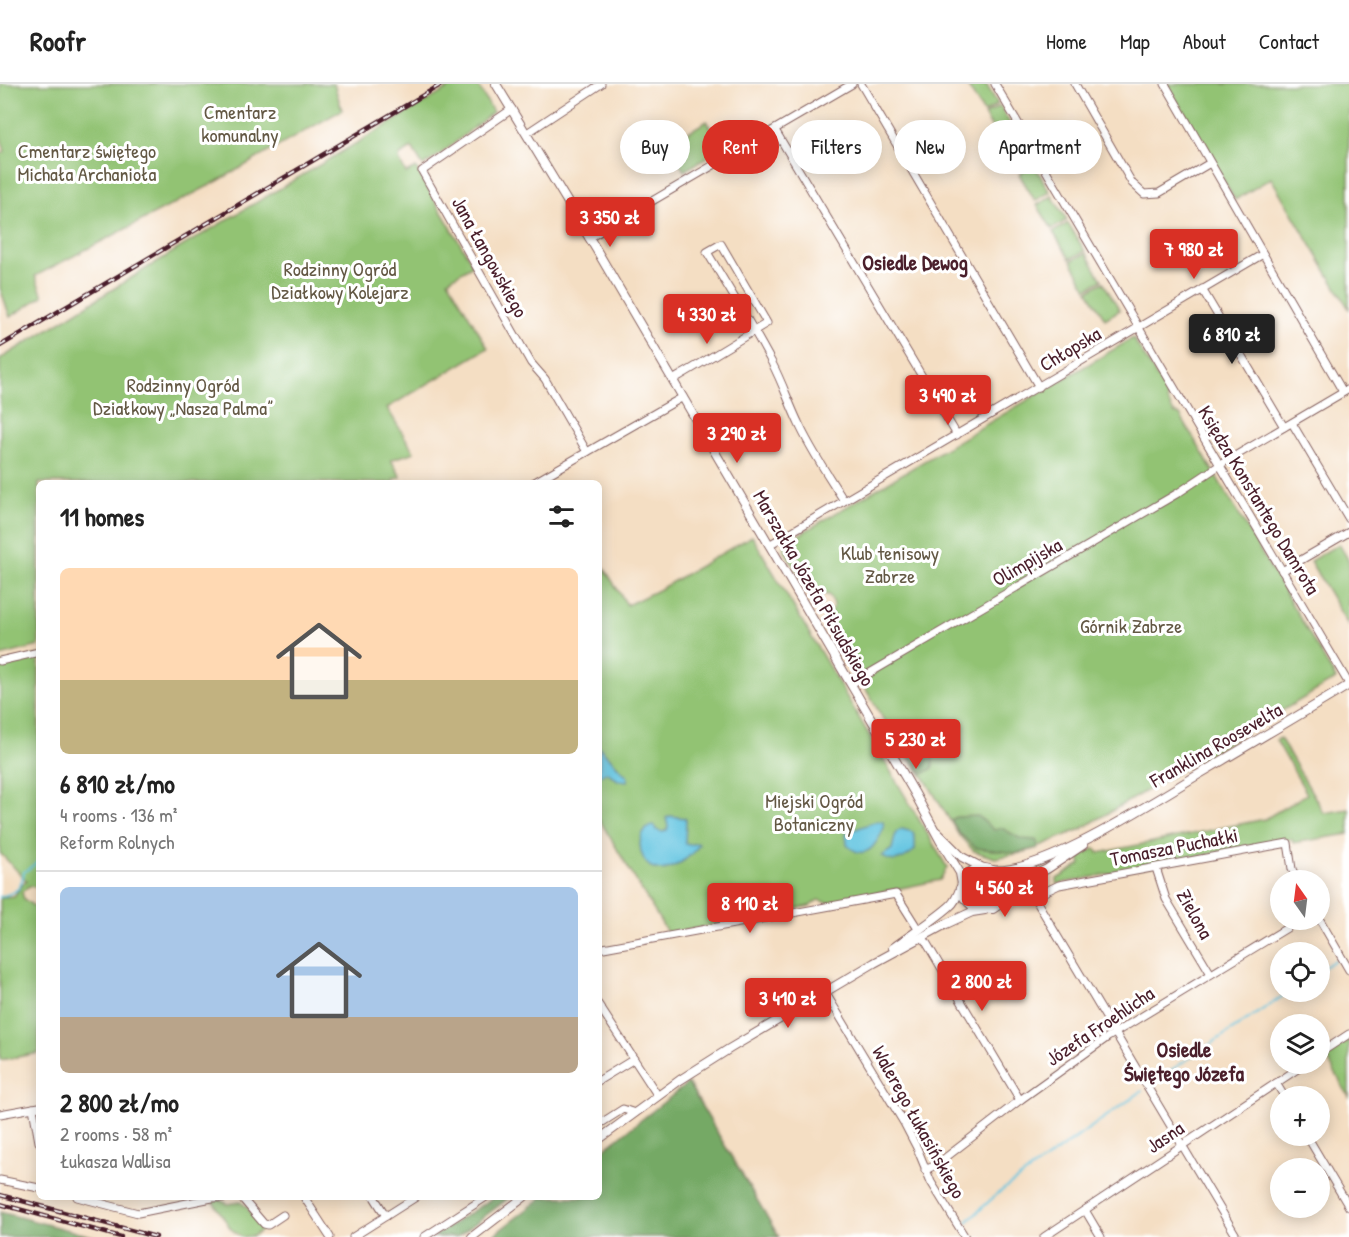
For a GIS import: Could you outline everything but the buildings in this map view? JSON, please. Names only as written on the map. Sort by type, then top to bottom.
[{"type":"street","name":"Marszałka Józefa Piłsudskiego","points":[[496,84],[851,684],[960,873],[961,886]]},
{"type":"street","points":[[527,134],[601,84]]},
{"type":"street","points":[[779,127],[852,84]]},
{"type":"street","points":[[861,84],[1039,387]]},
{"type":"street","name":"Księdza Konstantego Damrota","points":[[995,84],[1349,685]]},
{"type":"street","points":[[1075,84],[1138,190],[1152,195],[1159,193],[1210,163]]},
{"type":"street","points":[[1165,84],[1263,254],[1346,391]]},
{"type":"street","name":"Jana Łangowskiego","points":[[512,109],[422,171],[531,363],[545,379],[587,452]]},
{"type":"street","points":[[779,136],[957,435]]},
{"type":"street","points":[[589,238],[702,172]]},
{"type":"street","points":[[673,380],[754,331],[767,323],[721,244],[707,252],[754,331],[774,365],[798,423],[844,501]]},
{"type":"street","name":"Chłopska","points":[[770,545],[1263,254]]},
{"type":"street","points":[[1202,289],[1284,427]]},
{"type":"street","name":"Olimpijska","points":[[851,684],[1178,493],[1219,466],[1346,391]]},
{"type":"street","points":[[538,480],[682,397]]},
{"type":"street","points":[[1292,423],[1349,519]]},
{"type":"street","points":[[1282,571],[1349,532]]},
{"type":"street","points":[[0,661],[36,653]]},
{"type":"street","name":"Franklina Roosevelta","points":[[987,869],[1001,871],[1045,859],[1100,832],[1349,685]]},
{"type":"street","name":"Marszałka Józefa Piłsudskiego","points":[[936,831],[962,857],[987,869]]},
{"type":"street","name":"Franklina Roosevelta","points":[[1007,896],[1015,884],[1058,862],[1100,832]]},
{"type":"street","name":"Tomasza Puchałki","points":[[1034,897],[1059,885],[1288,843],[1292,870]]},
{"type":"street","name":"Zielona","points":[[1156,868],[1166,899],[1211,974]]},
{"type":"street","points":[[602,1137],[689,1073],[874,963],[920,933],[952,904],[970,872],[987,869],[997,873],[1004,880],[1007,896],[997,907],[920,933]]},
{"type":"street","points":[[961,886],[964,898],[971,905],[984,910]]},
{"type":"street","points":[[602,948],[896,894],[1020,1100]]},
{"type":"street","points":[[1025,896],[1034,897],[1237,1237]]},
{"type":"street","name":"Józefa Froehlicha","points":[[925,1170],[936,1165],[1020,1100],[1115,1032],[1284,930]]},
{"type":"street","points":[[1326,930],[1347,962],[1349,970]]},
{"type":"street","name":"Walerego Łukasińskiego","points":[[825,992],[904,1123],[925,1170],[965,1237]]},
{"type":"street","points":[[602,1010],[658,1095]]},
{"type":"street","points":[[1330,1046],[1349,1034]]},
{"type":"street","points":[[602,1079],[634,1059]]},
{"type":"street","name":"Jasna","points":[[1044,1237],[1290,1074]]},
{"type":"street","points":[[0,1114],[36,1108]]},
{"type":"street","points":[[602,1122],[623,1109],[634,1113]]},
{"type":"street","points":[[1313,1146],[1349,1207]]},
{"type":"street","points":[[0,1180],[36,1187]]},
{"type":"street","points":[[165,1200],[166,1207]]},
{"type":"street","points":[[107,1201],[138,1213],[202,1200]]},
{"type":"street","points":[[244,1200],[264,1224],[267,1225],[283,1215]]},
{"type":"street","points":[[306,1200],[330,1237]]},
{"type":"street","points":[[376,1200],[386,1216]]},
{"type":"street","points":[[353,1237],[411,1200]]},
{"type":"street","points":[[424,1237],[481,1200]]},
{"type":"street","points":[[472,1237],[520,1200]]},
{"type":"street","points":[[1085,1210],[1101,1237]]},
{"type":"green space","name":"Cmentarz świętego Michała Archanioła","points":[[0,84],[334,84],[342,110],[216,182],[35,276],[43,296],[10,317],[0,288],[0,154],[5,152],[0,134]]},
{"type":"green space","points":[[456,84],[477,84],[493,112],[423,166],[412,148],[400,155],[399,160],[406,173],[416,168],[473,265],[448,280],[488,348],[387,408],[414,452],[391,460],[401,477],[393,480],[36,480],[36,647],[0,656],[0,359],[181,247]]},
{"type":"green space","points":[[968,84],[986,84],[998,104],[984,113]]},
{"type":"green space","points":[[1167,84],[1349,84],[1349,309],[1271,178],[1235,200]]},
{"type":"green space","points":[[1000,106],[1008,120],[987,120],[984,115]]},
{"type":"green space","points":[[702,124],[702,160],[690,167],[690,131]]},
{"type":"green space","points":[[1019,174],[1039,174],[1050,192],[1035,201]]},
{"type":"green space","points":[[1052,196],[1067,220],[1052,229],[1037,205]]},
{"type":"green space","points":[[1068,223],[1085,251],[1070,259],[1053,232]]},
{"type":"green space","points":[[1086,253],[1102,280],[1087,289],[1071,261]]},
{"type":"green space","points":[[1103,282],[1120,310],[1105,319],[1088,291]]},
{"type":"green space","name":"Górnik Zabrze","points":[[1133,338],[1168,395],[1167,400],[1174,413],[1180,415],[1336,679],[1081,829],[1026,852],[995,858],[974,851],[958,834],[925,779],[899,746],[823,616],[832,610],[834,604],[829,595],[822,594],[813,599],[784,549],[785,543]]},
{"type":"green space","name":"Miejski Ogród Botaniczny","points":[[752,536],[947,867],[940,880],[829,903],[818,900],[810,906],[668,934],[602,824],[602,774],[607,772],[618,780],[628,780],[627,776],[602,750],[602,564],[627,605],[660,589]]},
{"type":"green space","points":[[1339,544],[1349,561],[1348,625],[1310,561]]},
{"type":"green space","points":[[36,656],[36,887],[29,886],[22,892],[24,899],[36,908],[36,1054],[0,1060],[0,900],[2,897],[14,896],[26,880],[0,853],[0,664]]},
{"type":"green space","points":[[915,736],[927,739],[933,751],[933,768],[923,774],[899,744]]},
{"type":"green space","points":[[1280,738],[1324,813],[1349,809],[1349,834],[1293,843],[1292,839],[1057,884],[1057,879],[1081,864],[1079,858],[1095,848],[1099,853],[1265,819],[1307,794],[1276,740]]},
{"type":"green space","points":[[978,816],[994,830],[1002,828],[1021,839],[1036,840],[1039,848],[1017,853],[976,848],[959,833],[951,820],[956,817]]},
{"type":"green space","points":[[980,876],[997,877],[1001,890],[998,897],[993,894],[991,896],[993,902],[976,904],[970,896],[970,884]]},
{"type":"green space","points":[[1349,1040],[1349,1097],[1330,1064],[1330,1052]]},
{"type":"green space","points":[[688,1083],[779,1237],[491,1237],[539,1200],[602,1200],[602,1151]]},
{"type":"green space","points":[[212,1200],[220,1200],[228,1204],[240,1202],[247,1207],[262,1230],[253,1236],[241,1237],[231,1229]]},
{"type":"green space","points":[[489,1200],[506,1200],[457,1237],[433,1237]]},
{"type":"green space","points":[[0,1212],[95,1237],[0,1237]]},
{"type":"water","points":[[602,750],[627,776],[628,781],[618,780],[607,772],[602,774]]},
{"type":"water","points":[[671,816],[685,818],[685,843],[688,845],[698,843],[699,845],[690,855],[671,868],[657,869],[651,867],[643,858],[641,838],[648,828],[654,825],[656,830],[663,832],[667,830],[666,818]]},
{"type":"water","points":[[877,821],[883,822],[884,828],[870,850],[860,852],[847,845],[846,833]]},
{"type":"water","points":[[902,829],[913,832],[915,850],[899,860],[886,859],[882,856],[892,849],[896,832]]},
{"type":"waterway","points":[[0,897],[17,890],[24,872],[36,863]]},
{"type":"waterway","points":[[1330,963],[1335,960]]},
{"type":"waterway","points":[[1152,1083],[1274,1002]]},
{"type":"waterway","points":[[966,1223],[997,1194],[1142,1091]]},
{"type":"railway","points":[[0,346],[442,84]]},
{"type":"railway","points":[[0,1195],[156,1237]]},
{"type":"railway","points":[[0,1204],[121,1237]]},
{"type":"district","name":"Osiedle Dewog","points":[[915,263]]},
{"type":"district","name":"Osiedle Świętego Józefa","points":[[1184,1062]]},
{"type":"park label","name":"Cmentarz komunalny","points":[[240,124]]},
{"type":"park label","name":"Rodzinny Ogród Działkowy Kolejarz","points":[[340,280]]},
{"type":"park label","name":"Rodzinny Ogród Działkowy „Nasza Palma”","points":[[183,396]]},
{"type":"park label","name":"Klub tenisowy Zabrze","points":[[890,564]]}]
